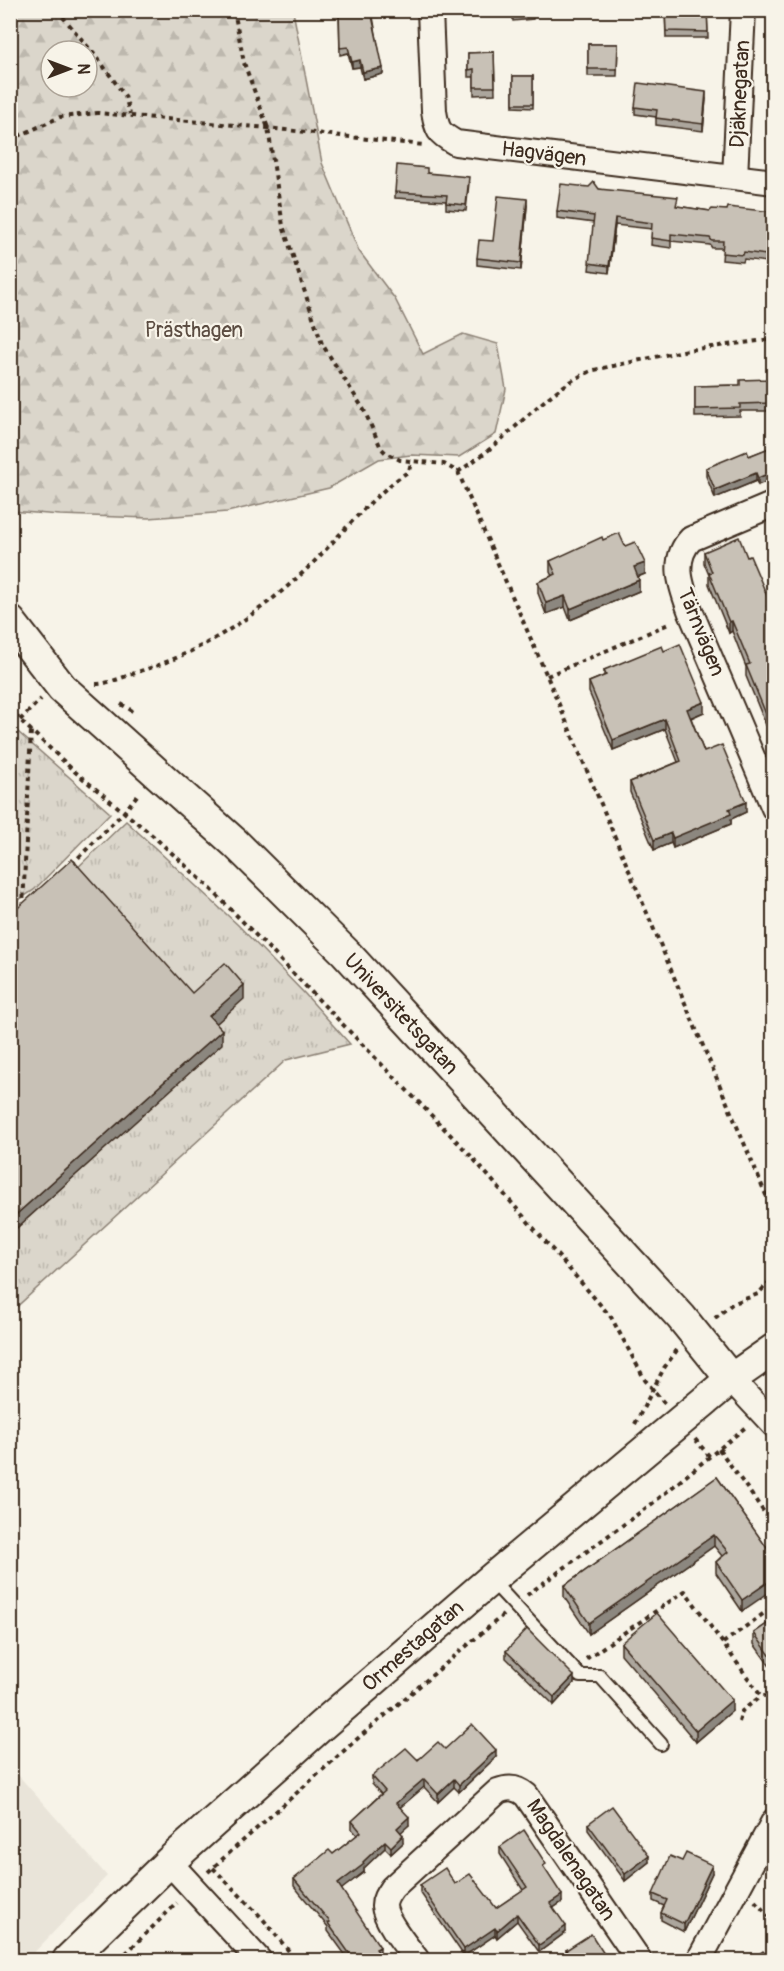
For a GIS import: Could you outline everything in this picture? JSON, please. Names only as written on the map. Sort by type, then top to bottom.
[{"type":"street","points":[[430,10],[434,111],[442,136]]},
{"type":"street","name":"Djäknegatan","points":[[735,177],[743,10]]},
{"type":"street","name":"Hagvägen","points":[[442,136],[456,143],[774,182]]},
{"type":"street","name":"Tärnvägen","points":[[774,504],[691,539],[683,548],[679,562],[680,582],[691,613],[774,808]]},
{"type":"street","name":"Universitetsgatan","points":[[10,621],[58,683],[236,843],[345,952],[681,1317],[731,1379],[769,1419]]},
{"type":"street","name":"Ormestagatan","points":[[68,1960],[169,1862],[313,1733],[490,1580],[680,1421],[731,1379],[774,1349]]},
{"type":"street","name":"Magdalenagatan","points":[[417,1960],[386,1914],[384,1905],[386,1896],[498,1791],[506,1788],[515,1788],[526,1795],[639,1960]]},
{"type":"street","points":[[699,1960],[774,1821]]},
{"type":"street","points":[[169,1862],[259,1960]]},
{"type":"lane","points":[[490,1580],[580,1676],[600,1676],[661,1744]]},
{"type":"path","points":[[57,10],[99,60],[125,96],[130,115]]},
{"type":"path","points":[[234,10],[244,63],[268,128],[283,226],[322,344],[364,410],[381,448],[392,458],[444,464],[459,472],[548,676],[774,1214]]},
{"type":"path","points":[[10,140],[60,117],[98,112],[424,146],[442,136]]},
{"type":"path","points":[[459,472],[561,387],[581,375],[594,370],[688,350],[774,339]]},
{"type":"path","points":[[90,677],[97,685],[153,667],[197,648],[248,617],[274,598],[306,569],[365,507],[409,471],[411,462]]},
{"type":"path","points":[[548,676],[691,613]]},
{"type":"path","points":[[20,720],[58,683]]},
{"type":"path","points":[[10,708],[74,771],[152,835],[231,909],[471,1156],[611,1317],[645,1380],[710,1457]]},
{"type":"path","points":[[23,908],[31,730]]},
{"type":"path","points":[[68,868],[140,793]]},
{"type":"path","points":[[17,914],[31,901]]},
{"type":"path","points":[[118,1960],[191,1887],[356,1740],[514,1606],[573,1560],[653,1503],[719,1449],[769,1419]]},
{"type":"path","points":[[719,1449],[774,1526]]},
{"type":"path","points":[[573,1668],[685,1591],[761,1696]]},
{"type":"path","points":[[723,1642],[774,1606]]},
{"type":"path","points":[[739,1722],[742,1711],[761,1696],[767,1696],[774,1703]]},
{"type":"path","points":[[213,1868],[262,1918],[296,1960]]},
{"type":"shaded area","points":[[11,1767],[107,1876],[27,1960],[11,1960]]},
{"type":"green space","name":"Prästhagen","points":[[10,11],[293,11],[322,163],[359,251],[395,299],[423,354],[463,334],[498,344],[506,389],[496,434],[459,457],[411,455],[379,459],[329,488],[227,512],[149,518],[11,511]]},
{"type":"green space","points":[[10,722],[18,732],[110,813],[34,890],[11,905]]},
{"type":"green space","points":[[126,821],[238,925],[350,1044],[286,1060],[11,1312],[10,1234],[221,1044],[192,1007],[72,873]]},
{"type":"building","points":[[339,10],[378,10],[371,11],[383,68],[363,72],[360,60],[352,62],[348,47],[340,48]]},
{"type":"building","points":[[512,10],[533,10],[533,15],[513,17]]},
{"type":"building","points":[[665,10],[707,10],[708,32],[666,31]]},
{"type":"building","points":[[588,44],[618,44],[617,69],[588,69]]},
{"type":"building","points":[[494,52],[495,87],[474,87],[474,69],[468,70],[468,53]]},
{"type":"building","points":[[513,76],[533,76],[533,104],[513,104]]},
{"type":"building","points":[[638,83],[706,92],[703,124],[656,118],[657,110],[635,107]]},
{"type":"building","points":[[397,165],[427,168],[427,173],[469,177],[466,205],[446,203],[447,195],[395,192]]},
{"type":"building","points":[[594,182],[599,189],[678,197],[676,206],[710,211],[712,209],[727,210],[728,207],[774,212],[774,256],[744,252],[743,255],[722,253],[723,241],[712,241],[710,238],[671,234],[671,241],[651,238],[652,223],[615,218],[609,266],[589,263],[594,216],[557,211],[561,184],[589,187]]},
{"type":"building","points":[[498,196],[527,199],[521,263],[477,258],[479,240],[493,241]]},
{"type":"building","points":[[774,379],[774,403],[740,404],[740,408],[695,409],[695,386],[740,385],[740,380]]},
{"type":"building","points":[[774,446],[774,471],[758,478],[756,473],[715,490],[706,468],[747,451],[749,456]]},
{"type":"building","points":[[619,533],[625,546],[635,542],[645,563],[634,567],[639,580],[570,609],[565,596],[546,603],[538,582],[556,574],[550,561],[602,537],[603,540]]},
{"type":"building","points":[[739,537],[747,557],[750,556],[771,605],[767,606],[774,622],[774,722],[769,713],[766,714],[746,665],[750,664],[732,621],[729,622],[709,573],[712,572],[704,552]]},
{"type":"building","points":[[680,644],[704,702],[687,709],[704,752],[722,745],[746,802],[729,809],[731,814],[673,838],[671,833],[654,840],[630,782],[681,761],[665,719],[613,740],[589,682],[606,675],[604,670],[662,646],[664,651]]},
{"type":"building","points":[[72,859],[192,993],[225,963],[244,985],[209,1016],[222,1030],[10,1220],[10,915]]},
{"type":"building","points":[[717,1477],[774,1558],[774,1578],[742,1600],[716,1562],[728,1552],[714,1535],[589,1623],[564,1586]]},
{"type":"building","points":[[657,1613],[732,1700],[696,1731],[621,1643]]},
{"type":"building","points":[[774,1619],[774,1661],[754,1633]]},
{"type":"building","points":[[527,1629],[574,1676],[554,1697],[506,1651]]},
{"type":"building","points":[[472,1724],[496,1750],[459,1785],[454,1779],[438,1794],[424,1779],[396,1803],[409,1817],[397,1828],[403,1835],[391,1847],[385,1841],[363,1862],[364,1864],[338,1884],[380,1947],[376,1949],[384,1960],[354,1960],[328,1923],[330,1922],[294,1879],[329,1850],[333,1854],[361,1832],[352,1821],[385,1791],[372,1776],[406,1748],[418,1760],[438,1742],[445,1749]]},
{"type":"building","points":[[612,1806],[649,1856],[625,1874],[588,1824]]},
{"type":"building","points":[[524,1830],[546,1864],[543,1866],[562,1895],[550,1903],[566,1926],[539,1945],[517,1914],[497,1931],[495,1928],[464,1949],[420,1885],[445,1868],[455,1884],[470,1874],[496,1908],[527,1887],[500,1847]]},
{"type":"building","points":[[686,1853],[712,1865],[684,1924],[661,1913],[667,1900],[653,1894],[670,1856],[682,1861]]},
{"type":"building","points":[[591,1934],[608,1960],[572,1960],[566,1950]]},
{"type":"building","points":[[763,1951],[770,1960],[751,1960]]}]
